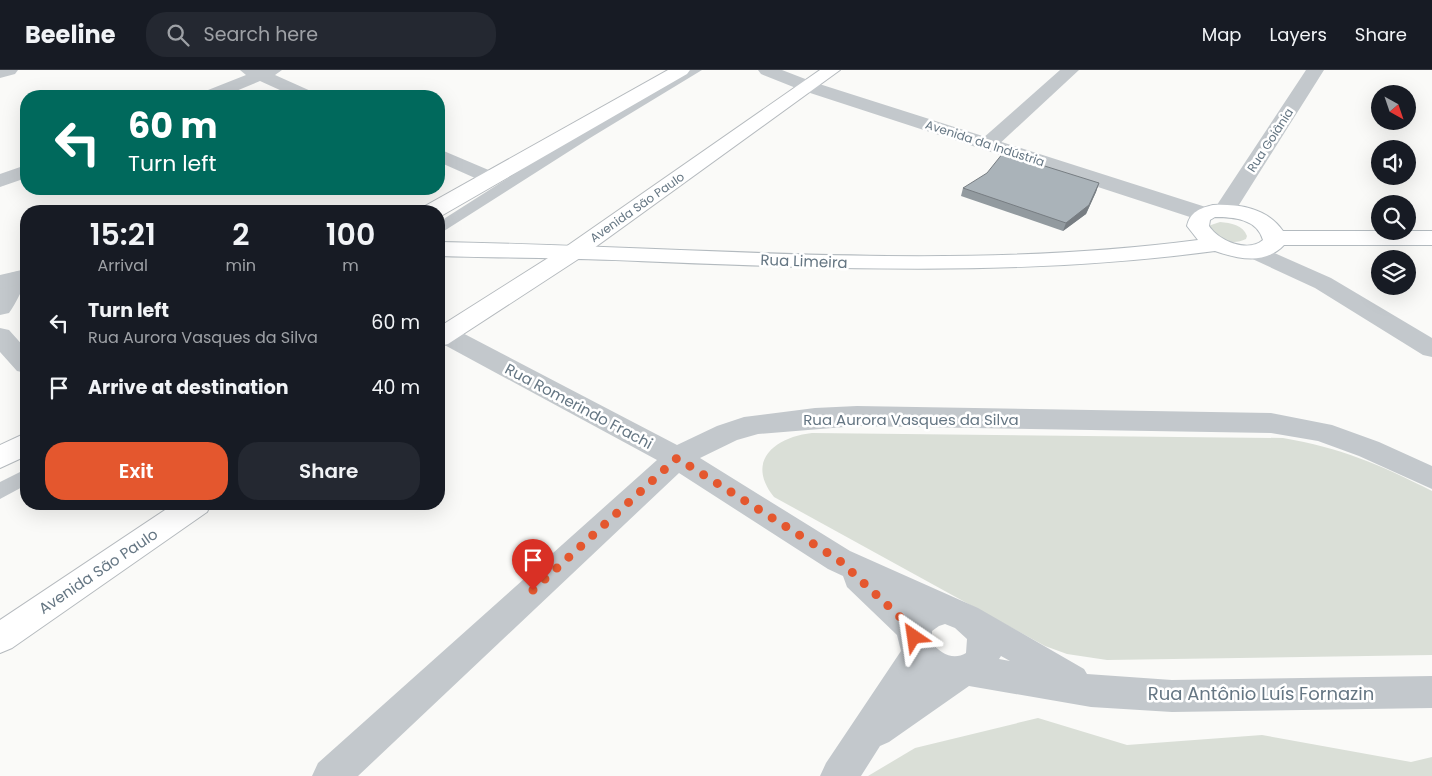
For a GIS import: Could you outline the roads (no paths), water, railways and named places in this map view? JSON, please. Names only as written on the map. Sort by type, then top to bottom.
[{"type":"main road","points":[[444,205],[681,70]]},
{"type":"main road","name":"Avenida São Paulo","points":[[445,332],[575,251],[831,70]]},
{"type":"main road","points":[[1169,252],[1209,217],[1250,216],[1273,235],[1432,238]]},
{"type":"main road","points":[[1209,217],[1208,238],[1230,248],[1254,251],[1271,246],[1273,235]]},
{"type":"main road","name":"Rua Limeira","points":[[445,249],[575,251],[801,261],[965,264],[1044,263],[1169,252],[1218,244]]},
{"type":"main road","points":[[0,458],[20,446]]},
{"type":"main road","name":"Avenida São Paulo","points":[[0,638],[187,510]]},
{"type":"street","points":[[0,73],[9,70]]},
{"type":"street","name":"Avenida da Indústria","points":[[767,70],[807,86],[989,143],[1209,217]]},
{"type":"street","points":[[989,143],[1070,70]]},
{"type":"street","name":"Rua Goiânia","points":[[1209,217],[1315,70]]},
{"type":"street","points":[[221,90],[260,72],[295,90]]},
{"type":"street","points":[[445,158],[491,178]]},
{"type":"street","points":[[0,181],[20,173]]},
{"type":"street","points":[[1273,235],[1323,283]]},
{"type":"street","points":[[1254,251],[1323,283],[1432,349]]},
{"type":"street","points":[[0,308],[15,278]]},
{"type":"street","points":[[0,336],[20,358]]},
{"type":"street","name":"Rua Romerindo Frachi","points":[[445,336],[677,458],[839,560],[946,610]]},
{"type":"street","name":"Rua Aurora Vasques da Silva","points":[[331,776],[677,458],[713,438],[744,427],[798,419],[857,416],[1271,423],[1322,432],[1369,448],[1432,478]]},
{"type":"street","name":"Rua Romerindo Frachi","points":[[839,560],[917,642]]},
{"type":"street","points":[[839,776],[863,740],[917,642],[918,621],[926,615],[946,610],[963,615],[978,625],[984,635],[986,646],[984,656],[979,664],[963,671],[863,740]]},
{"type":"street","name":"Rua Antônio Luís Fornazin","points":[[978,625],[1091,690]]},
{"type":"street","points":[[917,642],[929,663],[942,670],[963,671]]},
{"type":"street","name":"Rua Antônio Luís Fornazin","points":[[963,671],[1091,690],[1172,696],[1432,692]]},
{"type":"lane","points":[[445,224],[585,135],[696,70]]},
{"type":"lane","points":[[0,490],[20,479]]}]
